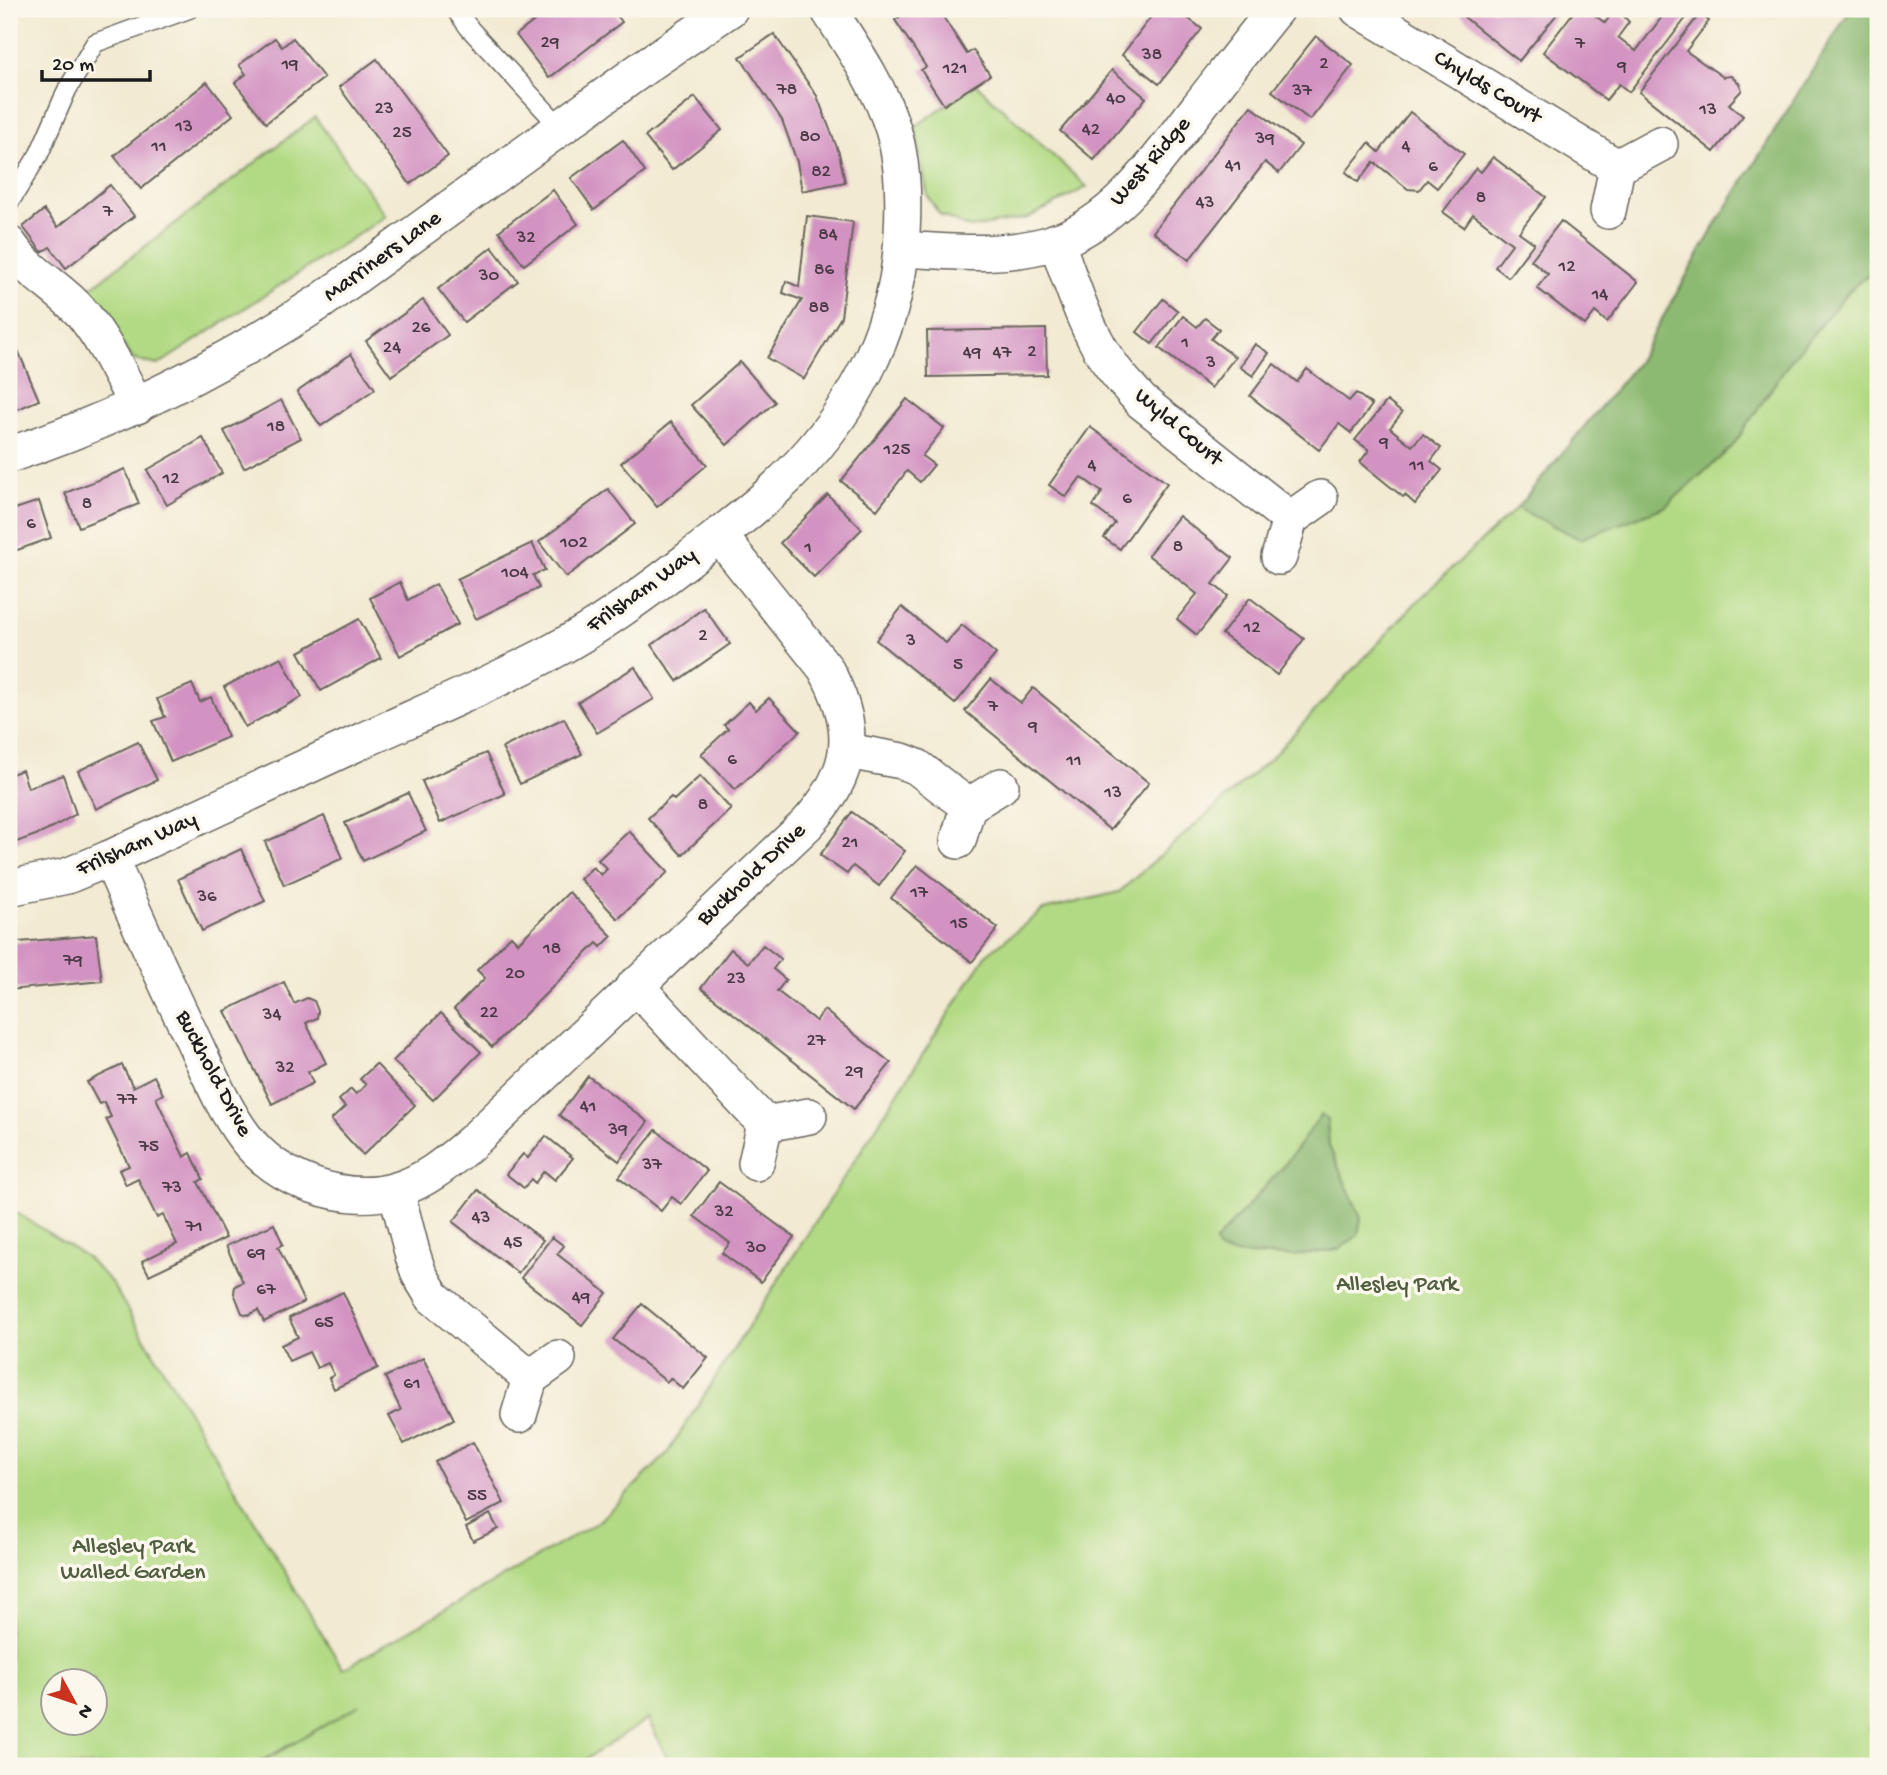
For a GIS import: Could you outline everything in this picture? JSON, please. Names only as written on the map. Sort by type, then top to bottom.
[{"type":"street","name":"Marriners Lane","points":[[9,455],[137,406],[221,364],[320,302],[650,63],[730,9]]},
{"type":"street","name":"Frilsham Way","points":[[9,888],[67,876],[110,858],[549,654],[624,609],[719,535],[776,488],[820,442],[862,379],[882,334],[896,289],[902,249],[904,204],[894,132],[883,100],[869,72],[828,9]]},
{"type":"street","name":"West Ridge","points":[[902,249],[997,253],[1056,242],[1104,215],[1144,177],[1276,9]]},
{"type":"street","name":"Chylds Court","points":[[1358,9],[1617,167]]},
{"type":"street","points":[[1608,211],[1617,167],[1660,144]]},
{"type":"street","name":"Wyld Court","points":[[1056,242],[1092,333],[1106,358],[1124,381],[1141,401],[1290,519]]},
{"type":"street","points":[[9,244],[20,260],[81,312],[137,406]]},
{"type":"street","points":[[1279,557],[1290,519],[1320,498]]},
{"type":"street","name":"Buckhold Drive","points":[[110,858],[204,1062],[244,1138],[285,1173],[305,1182],[346,1193],[374,1194],[396,1190],[420,1180],[445,1165],[472,1142],[807,824],[832,792],[847,751],[844,708],[825,668],[719,535]]},
{"type":"street","points":[[847,751],[902,761],[917,767],[968,806]]},
{"type":"street","points":[[958,841],[968,806],[1002,786]]},
{"type":"street","points":[[635,985],[765,1124]]},
{"type":"street","points":[[765,1124],[808,1116]]},
{"type":"street","points":[[756,1163],[765,1124]]},
{"type":"street","points":[[396,1190],[413,1256],[433,1297],[530,1378]]},
{"type":"street","points":[[519,1416],[530,1378],[558,1358]]},
{"type":"lane","points":[[9,203],[39,154],[68,90],[95,43],[189,9]]},
{"type":"lane","points":[[455,9],[470,29],[561,128]]},
{"type":"green space","name":"Allesley Park","points":[[1851,9],[1878,9],[1878,1766],[671,1766],[648,1719],[575,1766],[255,1766],[360,1705],[252,1766],[9,1766],[9,1208],[85,1256],[111,1282],[343,1669],[598,1522],[666,1455],[987,954],[1043,910],[1119,892],[1271,758],[1424,594],[1517,508],[1637,363],[1712,231]]},
{"type":"green space","points":[[1851,9],[1878,9],[1878,266],[1849,291],[1791,360],[1732,447],[1665,507],[1580,539],[1517,508],[1637,363],[1712,231]]},
{"type":"green space","points":[[976,84],[1087,187],[1028,218],[970,228],[940,215],[928,197],[915,127]]},
{"type":"green space","points":[[315,117],[386,216],[158,365],[134,360],[85,292]]},
{"type":"green space","points":[[1321,1115],[1327,1120],[1329,1146],[1361,1218],[1358,1235],[1340,1249],[1294,1256],[1243,1255],[1219,1251],[1215,1242],[1283,1167]]},
{"type":"green space","points":[[1878,1698],[1878,1744],[1875,1743],[1870,1729]]},
{"type":"building","points":[[550,9],[612,9],[622,22],[549,78],[516,35]]},
{"type":"building","points":[[912,9],[938,9],[967,54],[973,50],[990,75],[944,105],[921,70],[926,67],[895,20]]},
{"type":"building","points":[[1157,9],[1176,9],[1202,29],[1159,84],[1122,55]]},
{"type":"building","points":[[1454,9],[1553,9],[1558,13],[1519,61]]},
{"type":"building","points":[[1576,9],[1587,9],[1605,23],[1610,16],[1621,13],[1629,22],[1618,37],[1636,51],[1668,9],[1674,9],[1686,18],[1629,92],[1619,84],[1606,100],[1543,52]]},
{"type":"building","points":[[1700,14],[1709,21],[1686,51],[1723,77],[1731,76],[1742,90],[1729,104],[1743,116],[1714,152],[1639,92]]},
{"type":"building","points":[[774,34],[817,96],[839,153],[845,182],[802,191],[797,162],[782,120],[740,57]]},
{"type":"building","points":[[1316,36],[1353,65],[1310,120],[1272,91]]},
{"type":"building","points":[[275,38],[282,47],[293,38],[324,78],[266,123],[235,83],[246,74],[239,65]]},
{"type":"building","points":[[377,59],[448,156],[410,184],[339,87]]},
{"type":"building","points":[[1112,70],[1146,98],[1094,160],[1060,131]]},
{"type":"building","points":[[207,82],[233,115],[141,189],[114,156]]},
{"type":"building","points":[[695,97],[722,130],[672,170],[645,137]]},
{"type":"building","points":[[1251,106],[1301,145],[1279,173],[1265,162],[1189,260],[1153,232]]},
{"type":"building","points":[[1410,112],[1464,154],[1437,188],[1427,180],[1419,190],[1408,189],[1374,162],[1358,182],[1346,172],[1369,143],[1379,152]]},
{"type":"building","points":[[623,140],[645,172],[594,210],[571,178]]},
{"type":"building","points":[[1493,157],[1546,197],[1519,232],[1534,243],[1508,277],[1495,267],[1512,244],[1473,214],[1464,227],[1443,212],[1476,168],[1481,172]]},
{"type":"building","points":[[110,185],[134,216],[66,268],[50,247],[42,252],[23,227],[44,210],[58,227]]},
{"type":"building","points":[[553,190],[578,224],[524,265],[499,231]]},
{"type":"building","points":[[807,216],[853,222],[841,317],[804,379],[767,358],[802,300],[783,293],[786,281],[799,287]]},
{"type":"building","points":[[1561,221],[1638,282],[1607,322],[1595,312],[1585,325],[1537,288],[1548,274],[1531,260]]},
{"type":"building","points":[[492,247],[518,281],[464,322],[438,289]]},
{"type":"building","points":[[1163,299],[1178,311],[1152,344],[1137,332]]},
{"type":"building","points":[[423,300],[448,335],[391,376],[366,341]]},
{"type":"building","points":[[1183,316],[1197,327],[1205,318],[1219,329],[1211,339],[1235,357],[1211,388],[1159,348]]},
{"type":"building","points":[[1046,329],[1047,375],[928,377],[927,331]]},
{"type":"building","points":[[14,341],[39,400],[9,413],[9,343]]},
{"type":"building","points":[[1255,344],[1269,353],[1253,376],[1240,367]]},
{"type":"building","points":[[351,354],[375,389],[321,426],[297,392]]},
{"type":"building","points":[[740,362],[775,402],[727,445],[691,405]]},
{"type":"building","points":[[1274,364],[1297,382],[1307,369],[1349,401],[1356,393],[1372,405],[1351,433],[1339,424],[1319,450],[1250,396]]},
{"type":"building","points":[[907,399],[944,428],[922,456],[934,465],[920,482],[907,471],[877,510],[841,481]]},
{"type":"building","points":[[281,400],[301,438],[244,468],[224,431]]},
{"type":"building","points":[[1387,401],[1402,413],[1390,428],[1412,446],[1423,434],[1441,448],[1431,461],[1442,470],[1415,504],[1360,462],[1369,450],[1355,440]]},
{"type":"building","points":[[671,422],[707,465],[657,507],[621,463]]},
{"type":"building","points":[[1090,427],[1167,483],[1120,549],[1104,538],[1115,523],[1093,506],[1102,492],[1081,477],[1066,497],[1049,485]]},
{"type":"building","points":[[203,438],[222,473],[167,505],[147,470]]},
{"type":"building","points":[[125,469],[139,504],[79,527],[65,493]]},
{"type":"building","points":[[608,489],[635,524],[566,577],[539,542]]},
{"type":"building","points":[[828,495],[862,529],[814,577],[780,543]]},
{"type":"building","points":[[39,501],[51,538],[9,553],[9,511]]},
{"type":"building","points":[[1179,516],[1233,558],[1213,584],[1228,596],[1197,635],[1177,619],[1197,594],[1148,555]]},
{"type":"building","points":[[532,543],[545,570],[533,575],[539,588],[476,619],[457,579]]},
{"type":"building","points":[[400,582],[408,600],[436,584],[458,624],[400,656],[370,598]]},
{"type":"building","points":[[1250,598],[1304,639],[1277,675],[1222,634]]},
{"type":"building","points":[[902,607],[946,643],[962,625],[996,654],[955,704],[876,640]]},
{"type":"building","points":[[704,608],[730,644],[677,681],[652,645]]},
{"type":"building","points":[[359,619],[381,658],[321,691],[299,652]]},
{"type":"building","points":[[281,657],[302,697],[245,727],[224,687]]},
{"type":"building","points":[[635,667],[654,699],[597,733],[578,702]]},
{"type":"building","points":[[991,679],[1021,703],[1033,688],[1149,783],[1110,830],[965,711]]},
{"type":"building","points":[[192,684],[200,702],[211,697],[228,737],[171,762],[153,721],[165,717],[157,699]]},
{"type":"building","points":[[769,698],[800,731],[735,790],[701,754],[728,729],[724,725],[749,702],[756,710]]},
{"type":"building","points":[[564,718],[582,754],[520,784],[502,748]]},
{"type":"building","points":[[138,742],[157,780],[96,809],[78,771]]},
{"type":"building","points":[[486,753],[505,794],[440,823],[422,781]]},
{"type":"building","points":[[22,770],[28,788],[63,775],[76,814],[44,832],[11,844],[9,775]]},
{"type":"building","points":[[700,776],[731,809],[682,855],[648,818],[671,797],[674,800]]},
{"type":"building","points":[[408,793],[426,831],[363,861],[345,823]]},
{"type":"building","points":[[852,812],[905,851],[879,886],[853,866],[847,874],[820,855]]},
{"type":"building","points":[[324,816],[343,858],[284,885],[265,842]]},
{"type":"building","points":[[629,831],[668,872],[618,919],[580,879],[593,867],[601,875],[607,869],[598,860]]},
{"type":"building","points":[[241,849],[265,901],[202,931],[178,879]]},
{"type":"building","points":[[917,865],[998,928],[972,962],[891,898]]},
{"type":"building","points":[[569,892],[612,936],[601,947],[597,943],[492,1047],[454,1009],[485,978],[477,970],[511,936],[518,943]]},
{"type":"building","points":[[96,935],[102,981],[9,990],[9,943]]},
{"type":"building","points":[[763,945],[781,959],[773,969],[786,980],[777,991],[816,1021],[824,1010],[891,1063],[854,1109],[701,988],[731,949],[748,963]]},
{"type":"building","points":[[284,982],[294,1004],[307,998],[314,1001],[318,1011],[317,1018],[306,1023],[326,1063],[308,1072],[313,1083],[272,1104],[225,1011]]},
{"type":"building","points":[[441,1013],[481,1052],[433,1100],[393,1061]]},
{"type":"building","points":[[376,1064],[415,1105],[363,1155],[331,1120],[345,1107],[339,1100],[351,1089],[356,1094],[366,1085],[360,1079]]},
{"type":"building","points":[[122,1065],[133,1087],[154,1076],[163,1094],[156,1098],[184,1157],[191,1153],[203,1179],[198,1182],[226,1238],[149,1275],[142,1261],[177,1244],[163,1215],[157,1218],[138,1179],[126,1185],[119,1170],[129,1166],[106,1119],[111,1117],[104,1102],[99,1104],[87,1082]]},
{"type":"building","points":[[588,1076],[648,1122],[619,1161],[559,1115]]},
{"type":"building","points":[[656,1130],[707,1171],[681,1204],[672,1197],[661,1211],[619,1177]]},
{"type":"building","points":[[546,1136],[573,1158],[555,1180],[544,1171],[535,1183],[531,1179],[524,1188],[506,1174],[523,1154],[528,1158]]},
{"type":"building","points":[[719,1182],[794,1237],[761,1282],[722,1253],[730,1243],[694,1216]]},
{"type":"building","points":[[478,1190],[543,1240],[518,1273],[453,1222]]},
{"type":"building","points":[[274,1224],[283,1244],[278,1247],[304,1302],[264,1322],[258,1310],[248,1315],[242,1313],[234,1293],[235,1286],[243,1282],[226,1246]]},
{"type":"building","points":[[552,1237],[564,1246],[557,1254],[607,1293],[582,1325],[521,1278]]},
{"type":"building","points":[[343,1292],[378,1368],[334,1389],[329,1378],[334,1375],[328,1363],[317,1368],[309,1352],[289,1361],[281,1345],[298,1337],[289,1318]]},
{"type":"building","points":[[642,1304],[708,1358],[683,1389],[670,1378],[667,1382],[613,1339]]},
{"type":"building","points":[[423,1358],[454,1419],[404,1444],[389,1416],[401,1410],[385,1377]]},
{"type":"building","points":[[473,1442],[504,1503],[466,1523],[435,1462]]},
{"type":"building","points":[[490,1514],[498,1529],[473,1541],[466,1527]]},
{"type":"park label","name":"Allesley Park Walled Garden","points":[[133,1560]]}]
